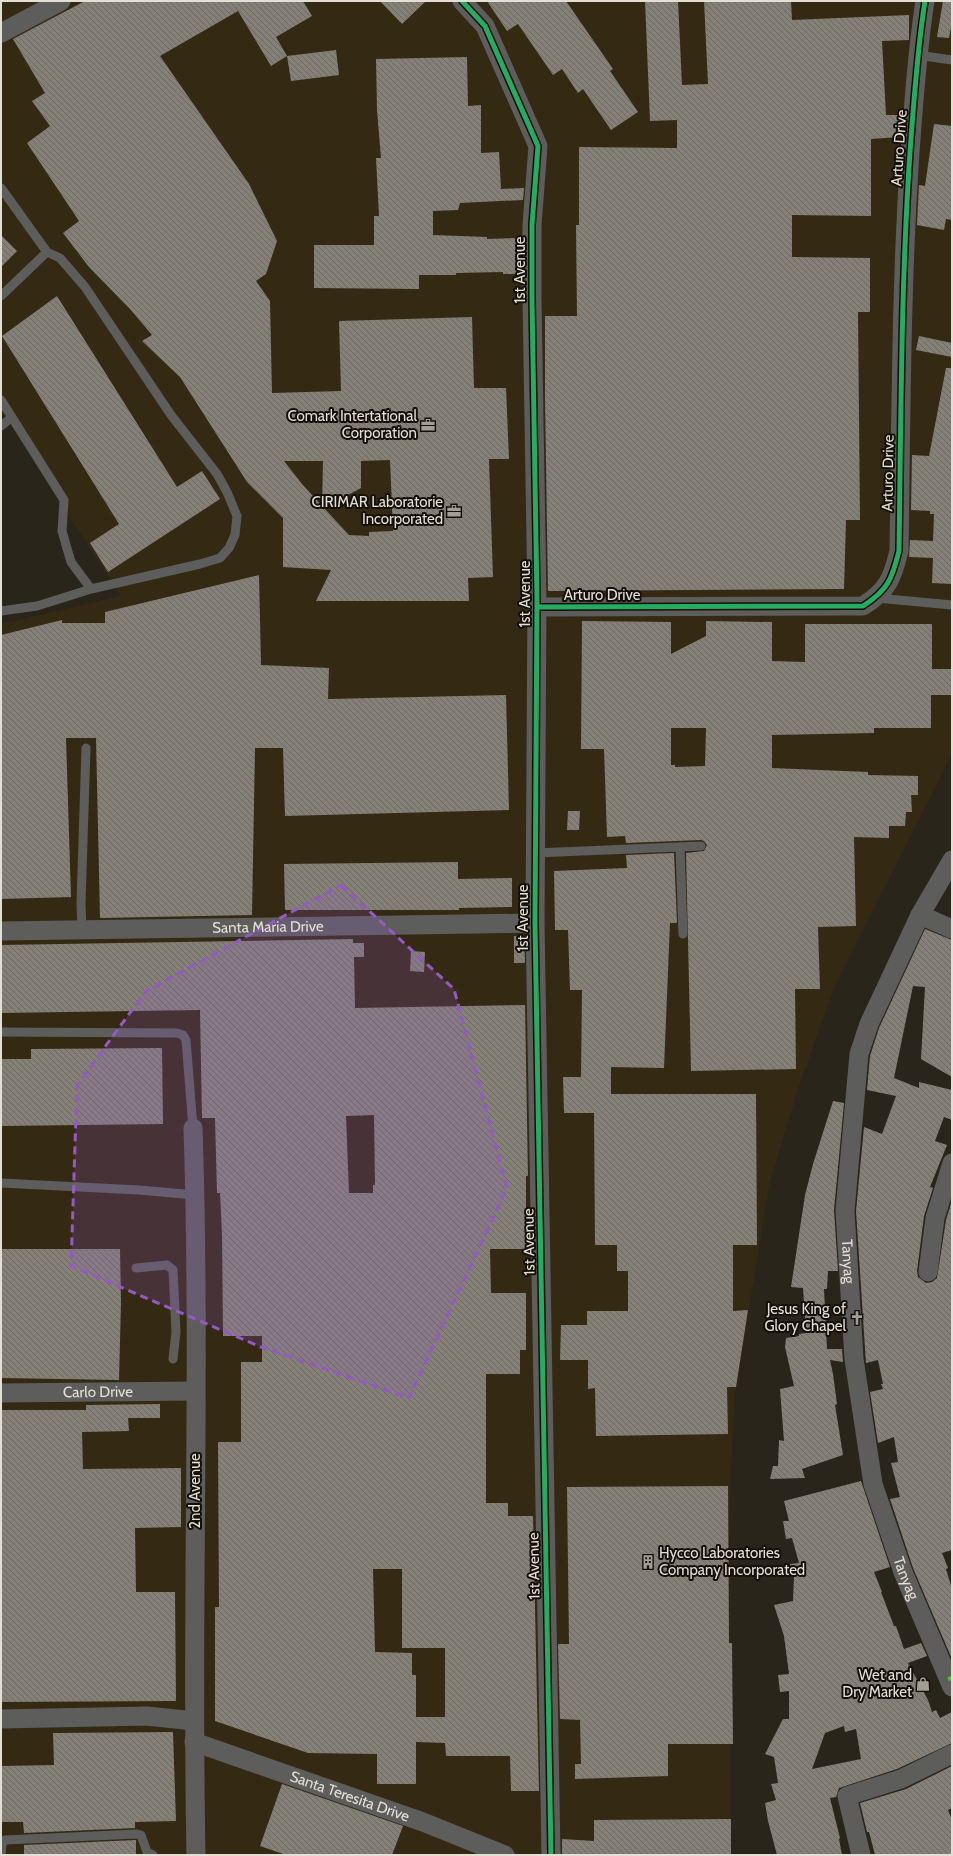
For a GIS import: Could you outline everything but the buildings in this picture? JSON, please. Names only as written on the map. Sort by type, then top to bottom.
[{"type":"street","points":[[1,33],[61,1]]},
{"type":"street","name":"1st Avenue","points":[[462,1],[485,26],[538,146],[532,225],[537,607],[535,923],[551,1855]]},
{"type":"street","name":"Arturo Drive","points":[[537,607],[863,606],[877,598],[892,577],[899,551],[906,208],[918,54],[925,1]]},
{"type":"street","name":"Tanyag","points":[[952,860],[917,921],[869,1024],[859,1054],[845,1211],[854,1360],[873,1484],[903,1572],[952,1687]]},
{"type":"street","points":[[917,921],[952,929]]},
{"type":"street","name":"Santa Maria Drive","points":[[1,931],[535,923]]},
{"type":"street","name":"2nd Avenue","points":[[193,1128],[195,1195],[196,1391],[194,1721],[196,1855]]},
{"type":"street","points":[[928,1272],[935,1218],[952,1163]]},
{"type":"street","name":"Carlo Drive","points":[[1,1393],[196,1391]]},
{"type":"street","points":[[1,1719],[147,1716],[194,1721]]},
{"type":"street","name":"Santa Teresita Drive","points":[[194,1742],[415,1819],[505,1855]]},
{"type":"street","points":[[861,1855],[847,1796],[901,1779],[952,1754]]},
{"type":"lane","points":[[918,54],[952,60]]},
{"type":"lane","points":[[1,188],[47,252],[60,258],[85,287],[171,415],[217,474],[227,492],[237,516],[235,535],[228,548],[220,558],[91,589],[38,606],[1,611]]},
{"type":"lane","points":[[1,296],[47,252]]},
{"type":"lane","points":[[1,400],[64,500],[62,532],[71,562],[91,589]]},
{"type":"lane","points":[[1,426],[11,418]]},
{"type":"lane","points":[[877,598],[952,605]]},
{"type":"lane","points":[[82,930],[81,903],[86,748]]},
{"type":"lane","points":[[535,853],[701,846]]},
{"type":"lane","points":[[680,847],[683,934]]},
{"type":"lane","points":[[1,1032],[176,1032],[183,1035],[186,1040],[193,1128]]},
{"type":"lane","points":[[1,1183],[100,1187],[195,1195]]},
{"type":"lane","points":[[136,1268],[167,1265],[173,1270],[176,1332],[173,1359]]},
{"type":"lane","points":[[1,1855],[2,1844],[5,1840],[138,1834],[141,1835],[147,1852],[152,1855]]},
{"type":"highlighted area","points":[[341,885],[454,989],[507,1188],[409,1398],[261,1347],[71,1266],[77,1085],[146,991]]},
{"type":"shaded area","points":[[1,1],[952,1],[952,754],[834,988],[799,1086],[769,1185],[735,1395],[729,1540],[731,1855],[1,1855],[1,624],[121,596],[1,411]]},
{"type":"marked path","points":[[948,1679],[952,1678]]},
{"type":"cycle path","points":[[462,1],[485,26],[538,146],[532,225],[537,600],[535,923],[551,1855]]},
{"type":"cycle path","points":[[537,607],[863,606],[878,595],[888,583],[899,551],[902,351],[907,202],[916,76],[925,1]]},
{"type":"place","name":"Comark Intertational Corporation","points":[[428,425]]},
{"type":"place","name":"CIRIMAR Laboratorie Incorporated","points":[[454,511]]},
{"type":"place","name":"Jesus King of Glory Chapel","points":[[857,1318]]},
{"type":"place","name":"Hycco Laboratories Company Incorporated","points":[[648,1562]]},
{"type":"place","name":"Wet and Dry Market","points":[[923,1684]]}]
